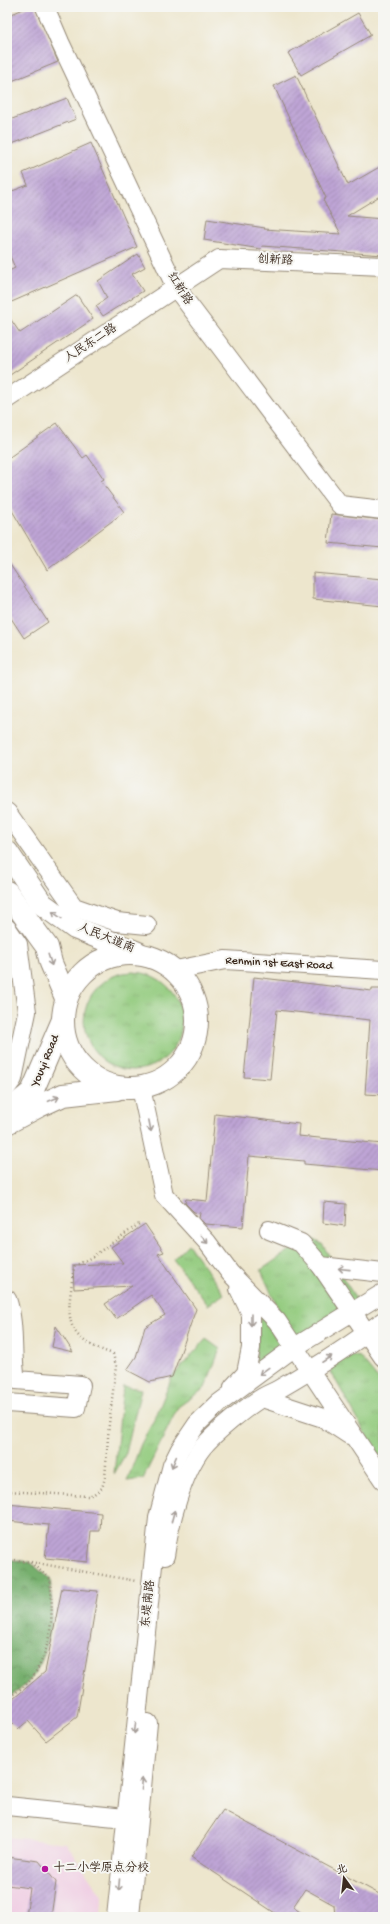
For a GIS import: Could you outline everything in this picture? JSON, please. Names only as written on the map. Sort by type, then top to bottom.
[{"type":"main road","name":"人民大道南","points":[[7,852],[42,904],[75,928],[142,954]]},
{"type":"main road","points":[[7,892],[46,947],[66,998]]},
{"type":"main road","points":[[124,954],[142,954],[160,960],[176,970],[190,987],[197,1008],[198,1029],[192,1050],[179,1068],[162,1081],[133,1088],[105,1084],[88,1074],[74,1059],[65,1042],[62,1022],[66,998],[80,977],[88,968],[105,958],[124,954]]},
{"type":"main road","name":"Youyi Road","points":[[7,1113],[32,1092],[62,1022]]},
{"type":"main road","name":"Youyi Road","points":[[7,1123],[38,1106],[63,1095],[133,1088]]},
{"type":"street","name":"红新路","points":[[45,7],[176,288],[340,505],[383,510]]},
{"type":"street","name":"创新路","points":[[176,288],[219,259],[383,266]]},
{"type":"street","name":"人民东二路","points":[[7,399],[176,288]]},
{"type":"street","points":[[7,812],[74,907],[117,922],[147,924]]},
{"type":"street","points":[[7,928],[18,944],[27,1012],[13,1079],[7,1087]]},
{"type":"street","name":"Renmin 1st East Road","points":[[176,970],[225,960],[383,970]]},
{"type":"street","points":[[133,1088],[164,1195],[207,1242],[230,1273],[277,1320],[383,1480]]},
{"type":"street","points":[[269,1230],[301,1242],[321,1266],[383,1357]]},
{"type":"street","points":[[321,1266],[383,1273]]},
{"type":"street","points":[[220,1403],[246,1373],[251,1348],[251,1314],[230,1273]]},
{"type":"street","name":"东堤南路","points":[[132,1821],[151,1584],[158,1518],[172,1465],[180,1448],[197,1424],[220,1403],[295,1347],[383,1294]]},
{"type":"street","points":[[7,1299],[11,1309],[16,1380],[81,1385],[76,1408],[7,1403]]},
{"type":"street","name":"东堤南路","points":[[116,1917],[132,1821],[167,1542],[177,1502],[190,1469],[202,1448],[262,1398],[310,1370],[366,1334],[383,1321]]},
{"type":"street","points":[[262,1398],[323,1418],[356,1440]]},
{"type":"street","points":[[7,1806],[132,1821],[130,1917]]},
{"type":"path","points":[[7,1491],[88,1496],[94,1494],[102,1488],[105,1478],[109,1424],[116,1366],[113,1354],[82,1341],[73,1331],[68,1314],[72,1274],[75,1266],[92,1257],[139,1224]]},
{"type":"path","points":[[7,1559],[69,1567],[151,1584]]},
{"type":"path","points":[[7,1699],[30,1680],[48,1648],[53,1607],[50,1580],[30,1562]]},
{"type":"path","points":[[7,1726],[9,1732],[7,1732]]},
{"type":"shaded area","name":"十二小学原点分校","points":[[7,1837],[66,1843],[102,1896],[101,1917],[7,1917]]},
{"type":"green space","points":[[133,972],[152,976],[168,986],[178,1002],[182,1021],[178,1040],[168,1056],[152,1066],[133,1070],[114,1066],[98,1056],[88,1040],[84,1021],[88,1002],[98,986],[114,976]]},
{"type":"green space","points":[[309,1237],[322,1244],[365,1313],[295,1347],[261,1270]]},
{"type":"green space","points":[[188,1244],[224,1294],[208,1305],[173,1259]]},
{"type":"green space","points":[[261,1312],[281,1348],[253,1378]]},
{"type":"green space","points":[[206,1339],[220,1349],[205,1388],[178,1407],[143,1479],[127,1481],[141,1444],[156,1416],[172,1377]]},
{"type":"green space","points":[[345,1354],[360,1357],[383,1385],[383,1461],[368,1438],[331,1372],[330,1364]]},
{"type":"green space","points":[[123,1386],[141,1389],[126,1453],[114,1474]]},
{"type":"green space","points":[[7,1559],[30,1562],[50,1579],[52,1605],[50,1631],[38,1668],[29,1682],[7,1699]]},
{"type":"building","points":[[28,7],[35,7],[58,62],[7,83],[7,16]]},
{"type":"building","points":[[358,13],[371,35],[301,75],[288,53]]},
{"type":"building","points":[[296,75],[348,185],[383,165],[383,194],[347,216],[383,219],[383,255],[262,246],[261,249],[204,240],[207,219],[265,228],[264,229],[341,234],[323,200],[326,198],[274,86]]},
{"type":"building","points":[[67,98],[76,119],[7,146],[7,121]]},
{"type":"building","points":[[91,143],[137,247],[7,304],[7,272],[15,268],[7,249],[7,193],[28,185],[23,173]]},
{"type":"building","points":[[138,254],[145,267],[132,274],[143,291],[103,316],[96,306],[107,298],[98,281]]},
{"type":"building","points":[[77,295],[93,319],[7,377],[7,314],[20,333]]},
{"type":"building","points":[[57,423],[83,458],[87,455],[104,479],[101,481],[124,512],[47,570],[7,502],[7,459]]},
{"type":"building","points":[[331,514],[383,520],[383,548],[328,543]]},
{"type":"building","points":[[7,560],[48,622],[24,638],[7,612]]},
{"type":"building","points":[[313,573],[383,579],[383,606],[313,599]]},
{"type":"building","points":[[254,977],[372,991],[372,989],[383,989],[383,1095],[365,1094],[370,1020],[277,1010],[270,1079],[244,1077]]},
{"type":"building","points":[[215,1114],[299,1124],[298,1136],[383,1144],[383,1171],[304,1164],[304,1161],[249,1156],[243,1227],[205,1224],[199,1218],[200,1213],[194,1212],[185,1203],[186,1199],[207,1201]]},
{"type":"building","points":[[324,1202],[346,1204],[345,1226],[323,1223]]},
{"type":"building","points":[[145,1224],[164,1252],[158,1254],[196,1309],[172,1377],[150,1382],[127,1370],[136,1357],[145,1327],[165,1315],[151,1295],[116,1319],[105,1304],[132,1286],[74,1289],[73,1265],[123,1263],[111,1247]]},
{"type":"building","points":[[56,1326],[73,1352],[52,1347]]},
{"type":"building","points":[[7,1504],[101,1513],[100,1531],[91,1531],[88,1562],[45,1558],[49,1525],[7,1521]]},
{"type":"building","points":[[62,1588],[98,1591],[77,1717],[46,1741],[28,1721],[18,1729],[7,1718],[7,1704],[45,1672]]},
{"type":"building","points":[[223,1810],[383,1896],[383,1917],[335,1917],[334,1905],[305,1889],[293,1907],[307,1917],[281,1917],[191,1857]]},
{"type":"building","points":[[7,1857],[39,1861],[56,1882],[51,1917],[26,1917],[30,1888],[7,1885]]},
{"type":"place","name":"十二小学原点分校","points":[[45,1869]]}]
